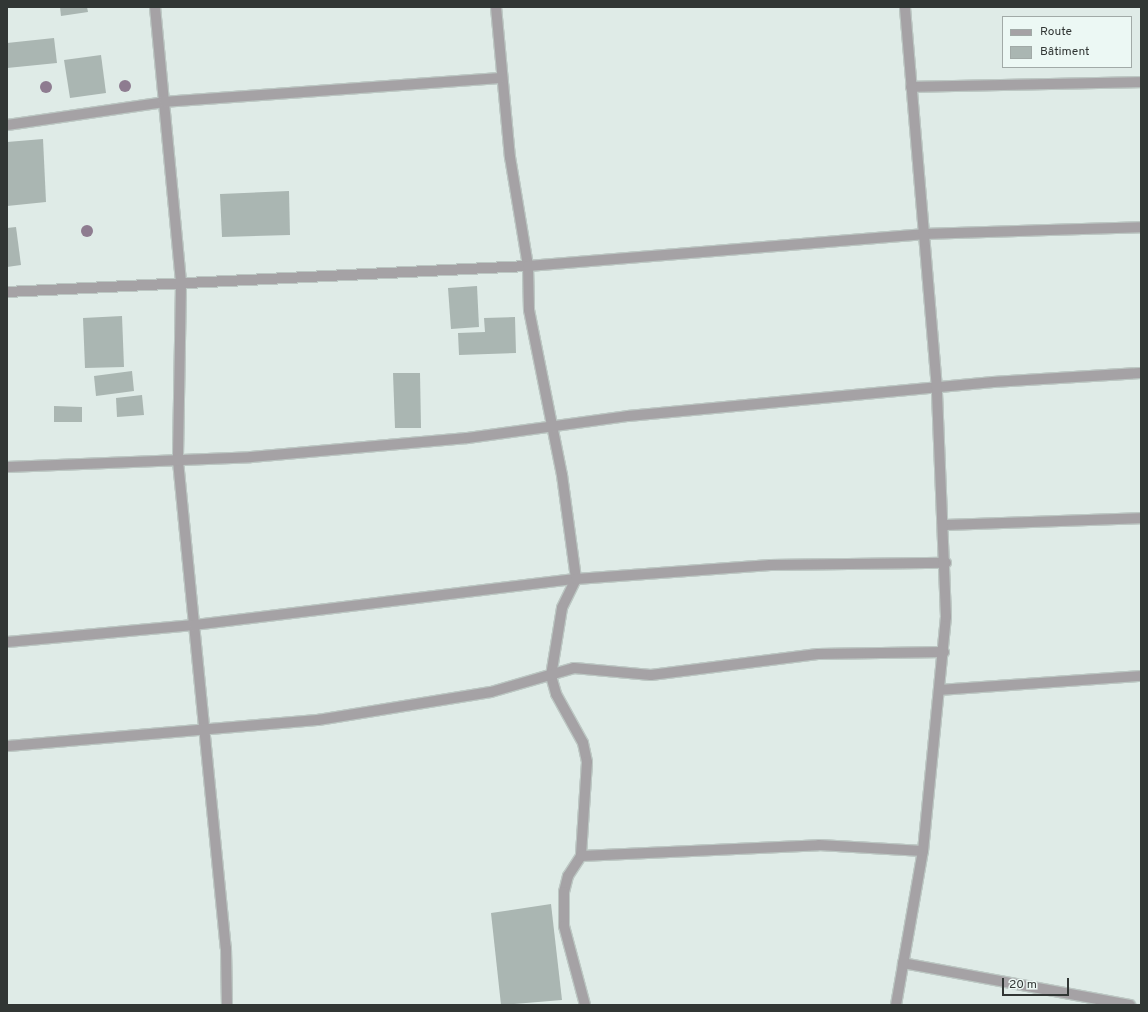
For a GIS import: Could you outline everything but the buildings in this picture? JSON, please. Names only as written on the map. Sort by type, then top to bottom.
[{"type":"street","points":[[154,7],[181,284],[178,461],[226,948],[227,1005]]},
{"type":"street","points":[[496,7],[510,157],[528,266],[529,310],[552,428],[576,579],[562,608],[551,676],[556,694],[583,743],[587,762],[581,856],[568,876],[564,892],[564,926],[585,1005]]},
{"type":"street","points":[[896,1005],[923,851],[944,652],[946,563],[937,389],[923,234],[906,7]]},
{"type":"street","points":[[7,125],[164,102],[502,78]]},
{"type":"street","points":[[912,87],[1141,82]]},
{"type":"street","points":[[7,292],[528,266],[923,234],[1141,227]]},
{"type":"street","points":[[7,467],[178,461],[552,428],[628,416],[1141,373]]},
{"type":"street","points":[[943,524],[1141,518]]},
{"type":"street","points":[[7,642],[194,625],[576,579],[770,565],[946,563]]},
{"type":"street","points":[[7,746],[318,720],[491,692],[551,676],[574,668],[651,675],[818,654],[944,652]]},
{"type":"street","points":[[940,690],[1141,676]]},
{"type":"street","points":[[581,856],[819,845],[923,851]]},
{"type":"street","points":[[903,963],[1130,1005]]}]
